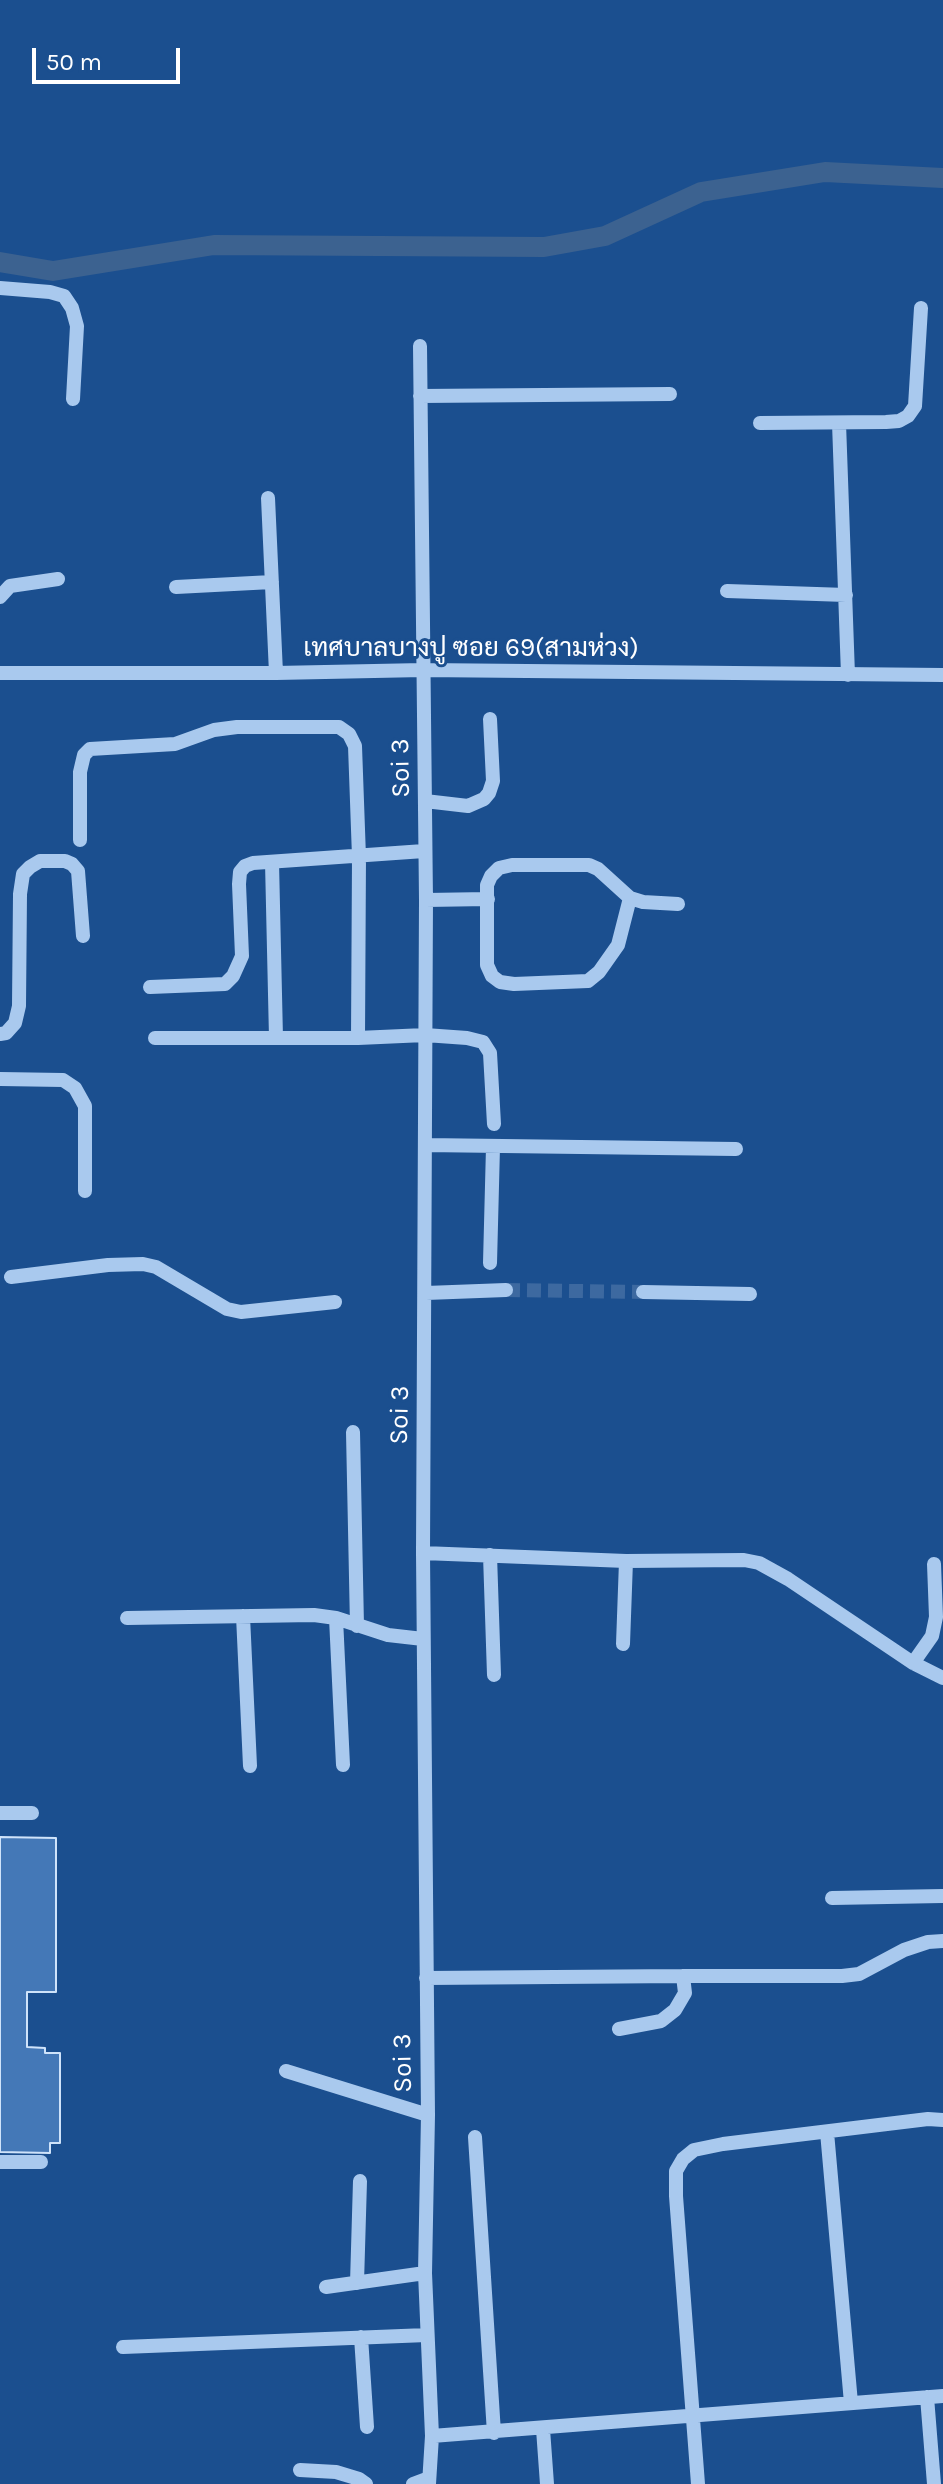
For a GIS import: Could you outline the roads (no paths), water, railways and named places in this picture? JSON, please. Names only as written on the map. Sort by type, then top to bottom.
[{"type":"street","points":[[0,288],[50,292],[64,296],[72,308],[77,326],[73,399]]},
{"type":"street","points":[[760,423],[899,421],[908,416],[915,406],[921,308]]},
{"type":"street","name":"Soi 3","points":[[420,346],[426,900],[423,1639],[428,2115],[425,2273],[432,2436],[429,2481]]},
{"type":"street","points":[[420,396],[670,394]]},
{"type":"street","points":[[839,423],[848,675]]},
{"type":"street","points":[[268,498],[276,673]]},
{"type":"street","points":[[0,597],[10,586],[58,579]]},
{"type":"street","points":[[176,587],[272,582]]},
{"type":"street","points":[[727,591],[846,595]]},
{"type":"street","name":"เทศบาลบางปู ซอย 69(สามห่วง)","points":[[0,673],[423,670],[943,675]]},
{"type":"street","points":[[425,801],[468,806],[484,799],[489,793],[493,781],[490,719]]},
{"type":"street","points":[[80,840],[80,772],[84,755],[90,749],[175,744],[214,730],[237,727],[339,727],[349,734],[355,746],[359,857],[358,1038]]},
{"type":"street","points":[[150,987],[225,984],[233,976],[242,956],[240,872],[253,863],[424,851]]},
{"type":"street","points":[[0,1034],[6,1033],[15,1023],[19,1006],[20,894],[23,874],[30,867],[40,861],[65,861],[78,871],[83,936]]},
{"type":"street","points":[[272,862],[276,1038]]},
{"type":"street","points":[[630,898],[618,945],[599,972],[588,981],[514,984],[500,982],[492,976],[487,965],[487,885],[499,868],[512,865],[589,865],[598,869],[630,898],[678,904]]},
{"type":"street","points":[[426,900],[488,899]]},
{"type":"street","points":[[155,1038],[425,1035],[483,1042],[490,1053],[494,1124]]},
{"type":"street","points":[[0,1079],[63,1080],[75,1088],[85,1106],[85,1191]]},
{"type":"street","points":[[425,1145],[736,1149]]},
{"type":"street","points":[[490,1263],[493,1147]]},
{"type":"street","points":[[11,1277],[108,1265],[143,1264],[156,1267],[227,1309],[241,1312],[335,1302]]},
{"type":"street","points":[[426,1293],[506,1290]]},
{"type":"street","points":[[643,1292],[750,1294]]},
{"type":"street","points":[[353,1432],[357,1626]]},
{"type":"street","points":[[423,1553],[626,1561],[744,1560],[759,1563],[913,1663],[943,1678]]},
{"type":"street","points":[[490,1555],[494,1675]]},
{"type":"street","points":[[623,1644],[626,1561]]},
{"type":"street","points":[[913,1663],[932,1636],[934,1564]]},
{"type":"street","points":[[127,1618],[314,1615],[336,1618],[388,1635],[423,1639]]},
{"type":"street","points":[[243,1616],[250,1766]]},
{"type":"street","points":[[336,1618],[343,1765]]},
{"type":"street","points":[[0,1813],[32,1813]]},
{"type":"street","points":[[832,1898],[943,1896]]},
{"type":"street","points":[[426,1978],[842,1976],[859,1974],[904,1950],[943,1941]]},
{"type":"street","points":[[619,2029],[661,2021],[675,2010],[685,1993],[683,1976]]},
{"type":"street","points":[[286,2071],[428,2115]]},
{"type":"street","points":[[698,2484],[676,2196],[676,2171],[683,2159],[694,2150],[928,2119],[943,2120]]},
{"type":"street","points":[[827,2132],[851,2403]]},
{"type":"street","points":[[475,2137],[494,2433]]},
{"type":"street","points":[[0,2162],[41,2162]]},
{"type":"street","points":[[357,2283],[360,2181]]},
{"type":"street","points":[[326,2287],[425,2273]]},
{"type":"street","points":[[123,2347],[427,2335]]},
{"type":"street","points":[[361,2337],[367,2427]]},
{"type":"street","points":[[432,2436],[943,2396]]},
{"type":"street","points":[[927,2397],[934,2484]]},
{"type":"street","points":[[543,2429],[547,2484]]},
{"type":"street","points":[[300,2470],[336,2472],[366,2484]]},
{"type":"street","points":[[413,2484],[429,2481]]},
{"type":"waterway","points":[[0,262],[53,271],[214,245],[544,247],[605,236],[701,192],[825,172],[943,178]]},
{"type":"tunnel","points":[[506,1290],[643,1292]]}]
